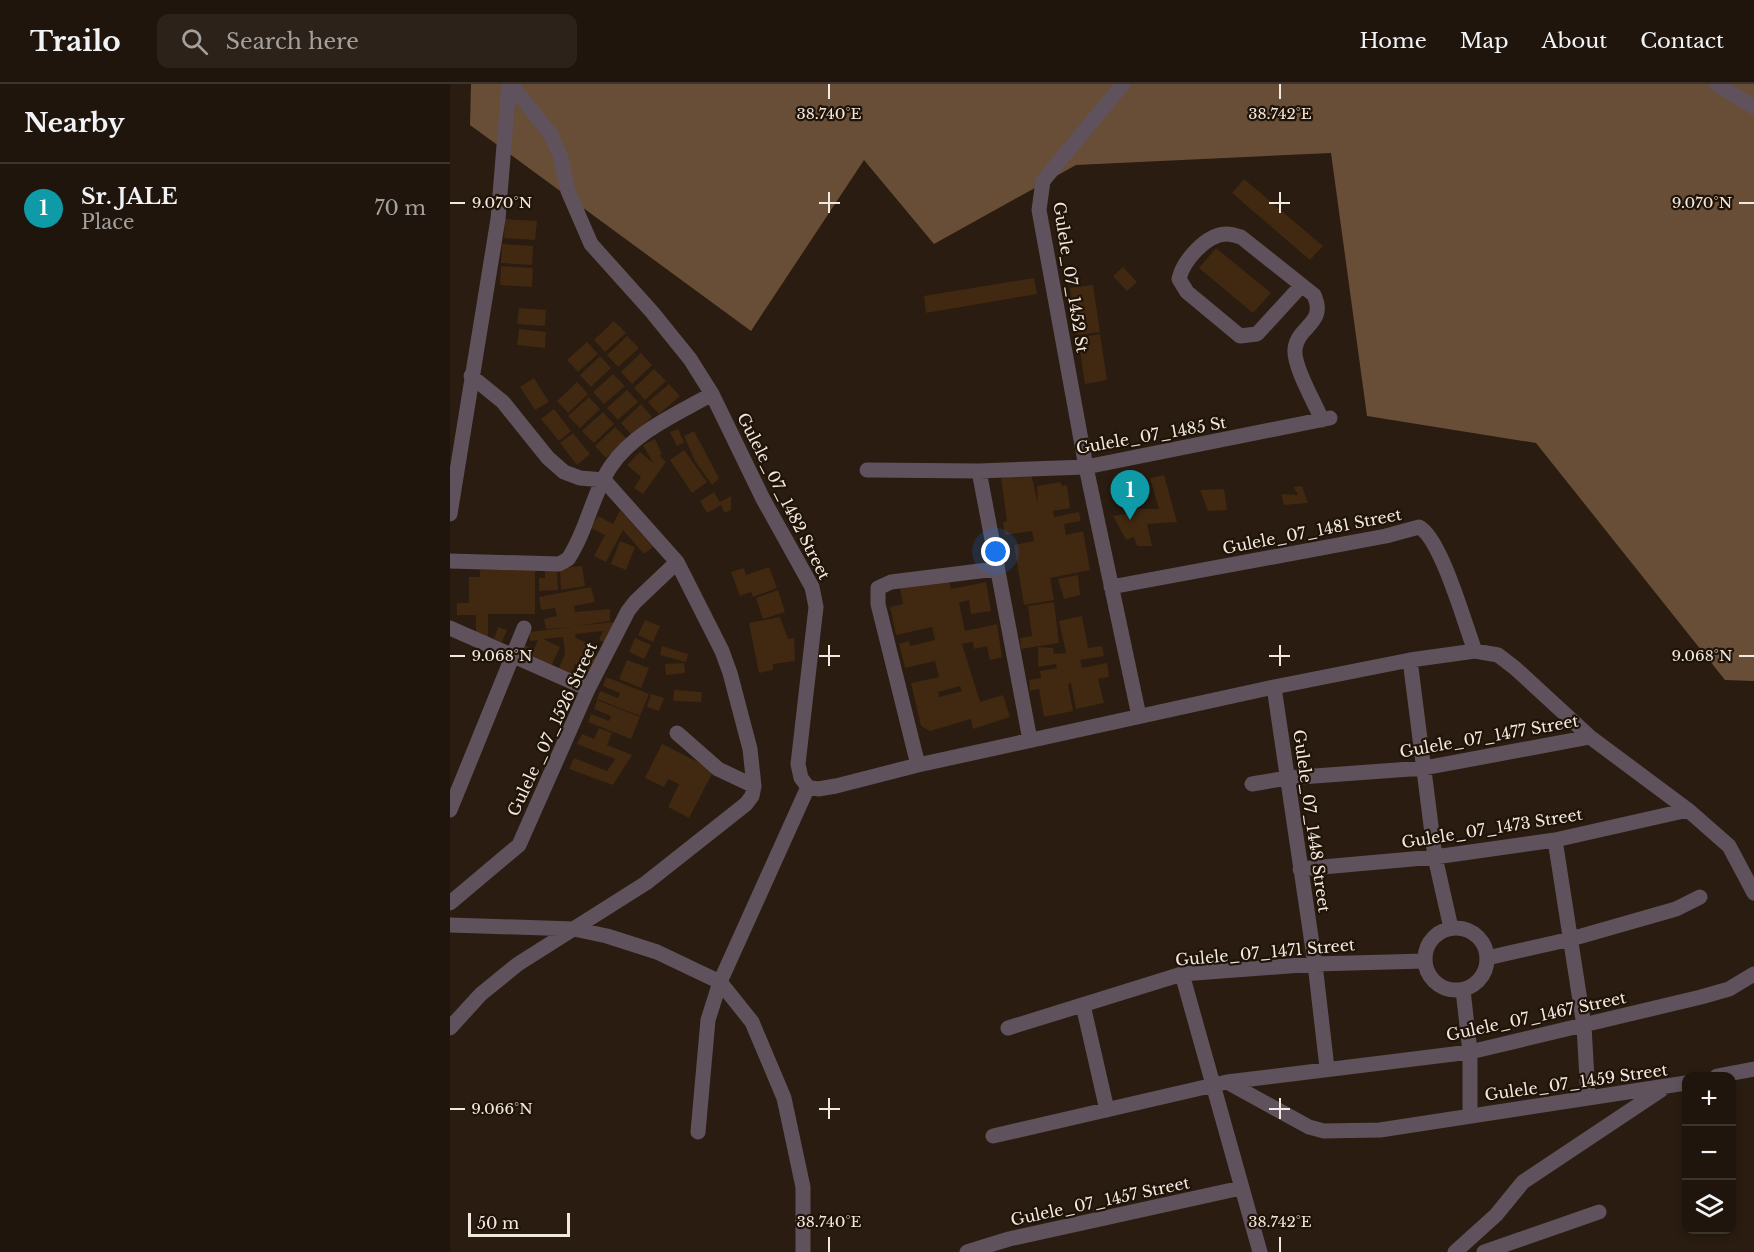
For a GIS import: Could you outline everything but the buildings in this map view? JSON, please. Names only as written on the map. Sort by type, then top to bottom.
[{"type":"street","name":"Gulele_07_1482 Street","points":[[510,84],[551,135],[560,155],[568,191],[591,244],[652,312],[690,359],[712,394],[763,499],[812,587],[816,607],[798,764],[801,778],[808,787]]},
{"type":"street","points":[[450,514],[498,219],[510,84]]},
{"type":"street","name":"Gulele_07_1452 St","points":[[1123,84],[1048,174],[1039,197],[1039,210],[1086,467],[1139,717]]},
{"type":"street","points":[[1716,84],[1754,107]]},
{"type":"street","points":[[1227,234],[1241,237],[1301,286],[1257,334],[1240,336],[1187,292],[1179,279],[1185,263],[1202,247],[1214,237],[1227,234]]},
{"type":"street","name":"Gulele_07_1485 St","points":[[867,470],[979,471],[1086,467],[1326,419],[1297,363],[1294,350],[1298,338],[1316,318],[1318,305],[1314,295],[1301,286]]},
{"type":"street","points":[[450,1028],[481,994],[518,964],[646,883],[729,819],[746,804],[754,786],[750,749],[730,673],[677,561],[604,480],[580,478],[564,472],[548,458],[503,402],[471,376]]},
{"type":"street","points":[[450,561],[559,564],[568,559],[610,467],[625,450],[656,425],[712,394]]},
{"type":"street","points":[[979,471],[1030,740]]},
{"type":"street","name":"Gulele_07_1481 Street","points":[[1111,587],[1386,536],[1419,527],[1427,531],[1437,548],[1474,651]]},
{"type":"street","name":"Gulele _07_1526 Street","points":[[450,903],[519,844],[588,689],[635,602],[677,561]]},
{"type":"street","points":[[918,765],[878,604],[878,588],[891,582],[996,568]]},
{"type":"street","points":[[450,628],[588,689]]},
{"type":"street","points":[[450,810],[524,628]]},
{"type":"street","points":[[698,1132],[708,1020],[720,982],[808,787],[818,789],[836,786],[918,765],[1274,687],[1410,660],[1474,651],[1497,655],[1515,668],[1590,737],[1688,810],[1729,846],[1754,893]]},
{"type":"street","points":[[1410,660],[1435,857],[1451,928]]},
{"type":"street","name":"Gulele_07_1448 Street","points":[[1274,687],[1315,964],[1327,1068]]},
{"type":"street","points":[[677,733],[718,769],[754,786]]},
{"type":"street","name":"Gulele_07_1477 Street","points":[[1252,784],[1287,778],[1424,768],[1590,737]]},
{"type":"street","name":"Gulele_07_1473 Street","points":[[1300,869],[1435,857],[1555,840],[1688,810]]},
{"type":"street","points":[[1555,840],[1584,1026],[1588,1097]]},
{"type":"street","points":[[1487,958],[1571,939],[1676,909],[1700,897]]},
{"type":"street","points":[[450,925],[574,929],[607,936],[657,952],[720,982],[752,1022],[784,1098],[803,1187],[803,1252]]},
{"type":"street","points":[[1451,928],[1465,929],[1474,933],[1486,948],[1487,958],[1481,978],[1463,990],[1442,987],[1427,971],[1425,961],[1430,942],[1436,934],[1451,928]]},
{"type":"street","name":"Gulele_07_1471 Street","points":[[1008,1028],[1182,974],[1315,964],[1425,961]]},
{"type":"street","points":[[1182,974],[1220,1084],[1241,1188],[1260,1252]]},
{"type":"street","name":"Gulele_07_1467 Street","points":[[993,1136],[1220,1084],[1327,1068],[1470,1052],[1729,989],[1754,974]]},
{"type":"street","name":"Gulele_07_1459 Street","points":[[1463,990],[1470,1052],[1470,1115]]},
{"type":"street","points":[[1083,1005],[1107,1110]]},
{"type":"street","points":[[1736,1073],[1754,1069]]},
{"type":"street","name":"Gulele_07_1459 Street","points":[[1220,1084],[1310,1128],[1324,1131],[1380,1130],[1682,1084]]},
{"type":"street","points":[[1455,1252],[1496,1215],[1523,1182],[1665,1088]]},
{"type":"street","name":"Gulele_07_1457 Street","points":[[968,1252],[1011,1246],[1241,1188]]},
{"type":"street","points":[[1484,1252],[1599,1212]]},
{"type":"shaded area","points":[[471,84],[1754,84],[1754,681],[1725,680],[1536,443],[1367,416],[1331,153],[1076,165],[934,244],[864,160],[751,331],[470,125]]},
{"type":"place","name":"Sr. JALE","points":[[1130,520]]}]
